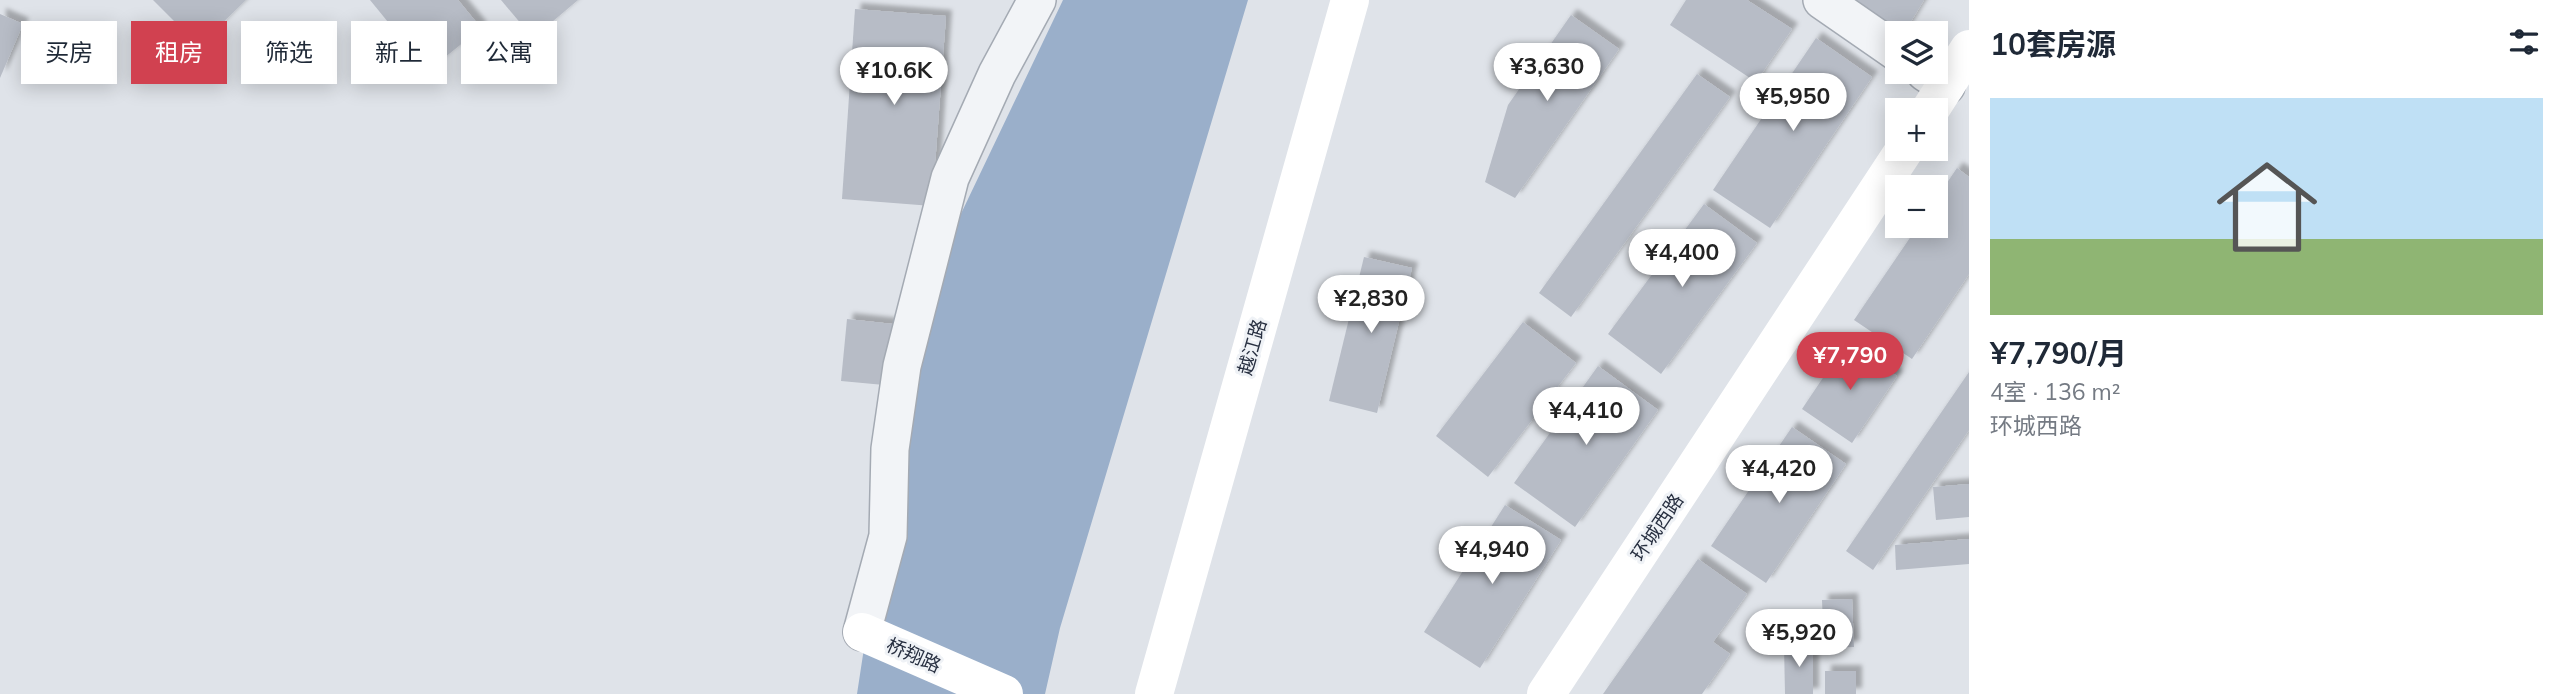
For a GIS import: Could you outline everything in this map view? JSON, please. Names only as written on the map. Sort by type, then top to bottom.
[{"type":"street","points":[[862,632],[888,536],[890,449],[902,366],[950,178],[997,74],[1037,0]]},
{"type":"street","name":"越江路","points":[[1154,694],[1350,0]]},
{"type":"street","points":[[1822,0],[1885,44]]},
{"type":"street","points":[[1934,89],[1969,49]]},
{"type":"street","name":"环城西路","points":[[1546,694],[1897,161]]},
{"type":"street","name":"桥翔路","points":[[862,632],[1004,694]]},
{"type":"water","points":[[1063,0],[1248,0],[1060,628],[1045,694],[857,694],[916,308]]},
{"type":"building","points":[[153,0],[246,0],[225,21],[174,21]]},
{"type":"building","points":[[370,0],[458,0],[475,21],[461,21],[461,44],[447,56],[447,21],[387,21]]},
{"type":"building","points":[[501,0],[578,0],[553,21],[519,21]]},
{"type":"building","points":[[1686,0],[1747,0],[1792,29],[1756,82],[1670,25]]},
{"type":"building","points":[[1841,0],[1924,0],[1911,21],[1885,21],[1885,26]]},
{"type":"building","points":[[855,9],[946,16],[932,206],[842,199]]},
{"type":"building","points":[[0,14],[21,23],[21,29],[0,78]]},
{"type":"building","points":[[1571,15],[1619,49],[1515,198],[1485,182],[1508,105]]},
{"type":"building","points":[[1816,38],[1872,77],[1770,228],[1713,190]]},
{"type":"building","points":[[1697,74],[1730,97],[1571,317],[1539,293]]},
{"type":"building","points":[[1957,168],[1969,177],[1969,274],[1912,359],[1854,320],[1910,238],[1948,238],[1948,181]]},
{"type":"building","points":[[1704,204],[1757,243],[1661,374],[1608,334]]},
{"type":"building","points":[[1364,257],[1412,268],[1377,413],[1329,401]]},
{"type":"building","points":[[847,319],[902,325],[895,386],[841,381]]},
{"type":"building","points":[[1523,322],[1576,363],[1488,477],[1436,436]]},
{"type":"building","points":[[1847,342],[1897,376],[1852,443],[1802,409]]},
{"type":"building","points":[[1598,366],[1658,410],[1575,527],[1514,483]]},
{"type":"building","points":[[1969,372],[1969,430],[1873,570],[1846,551]]},
{"type":"building","points":[[1792,427],[1846,464],[1766,583],[1711,546]]},
{"type":"building","points":[[1969,484],[1969,517],[1936,520],[1933,487]]},
{"type":"building","points":[[1505,505],[1561,540],[1480,668],[1424,632]]},
{"type":"building","points":[[1969,539],[1969,564],[1896,570],[1895,545]]},
{"type":"building","points":[[1698,559],[1747,594],[1713,642],[1730,654],[1702,694],[1603,694]]},
{"type":"building","points":[[1852,599],[1854,647],[1824,648],[1822,600]]},
{"type":"building","points":[[1784,645],[1813,645],[1813,694],[1785,694]]},
{"type":"building","points":[[1825,671],[1856,671],[1856,694],[1825,694]]}]
